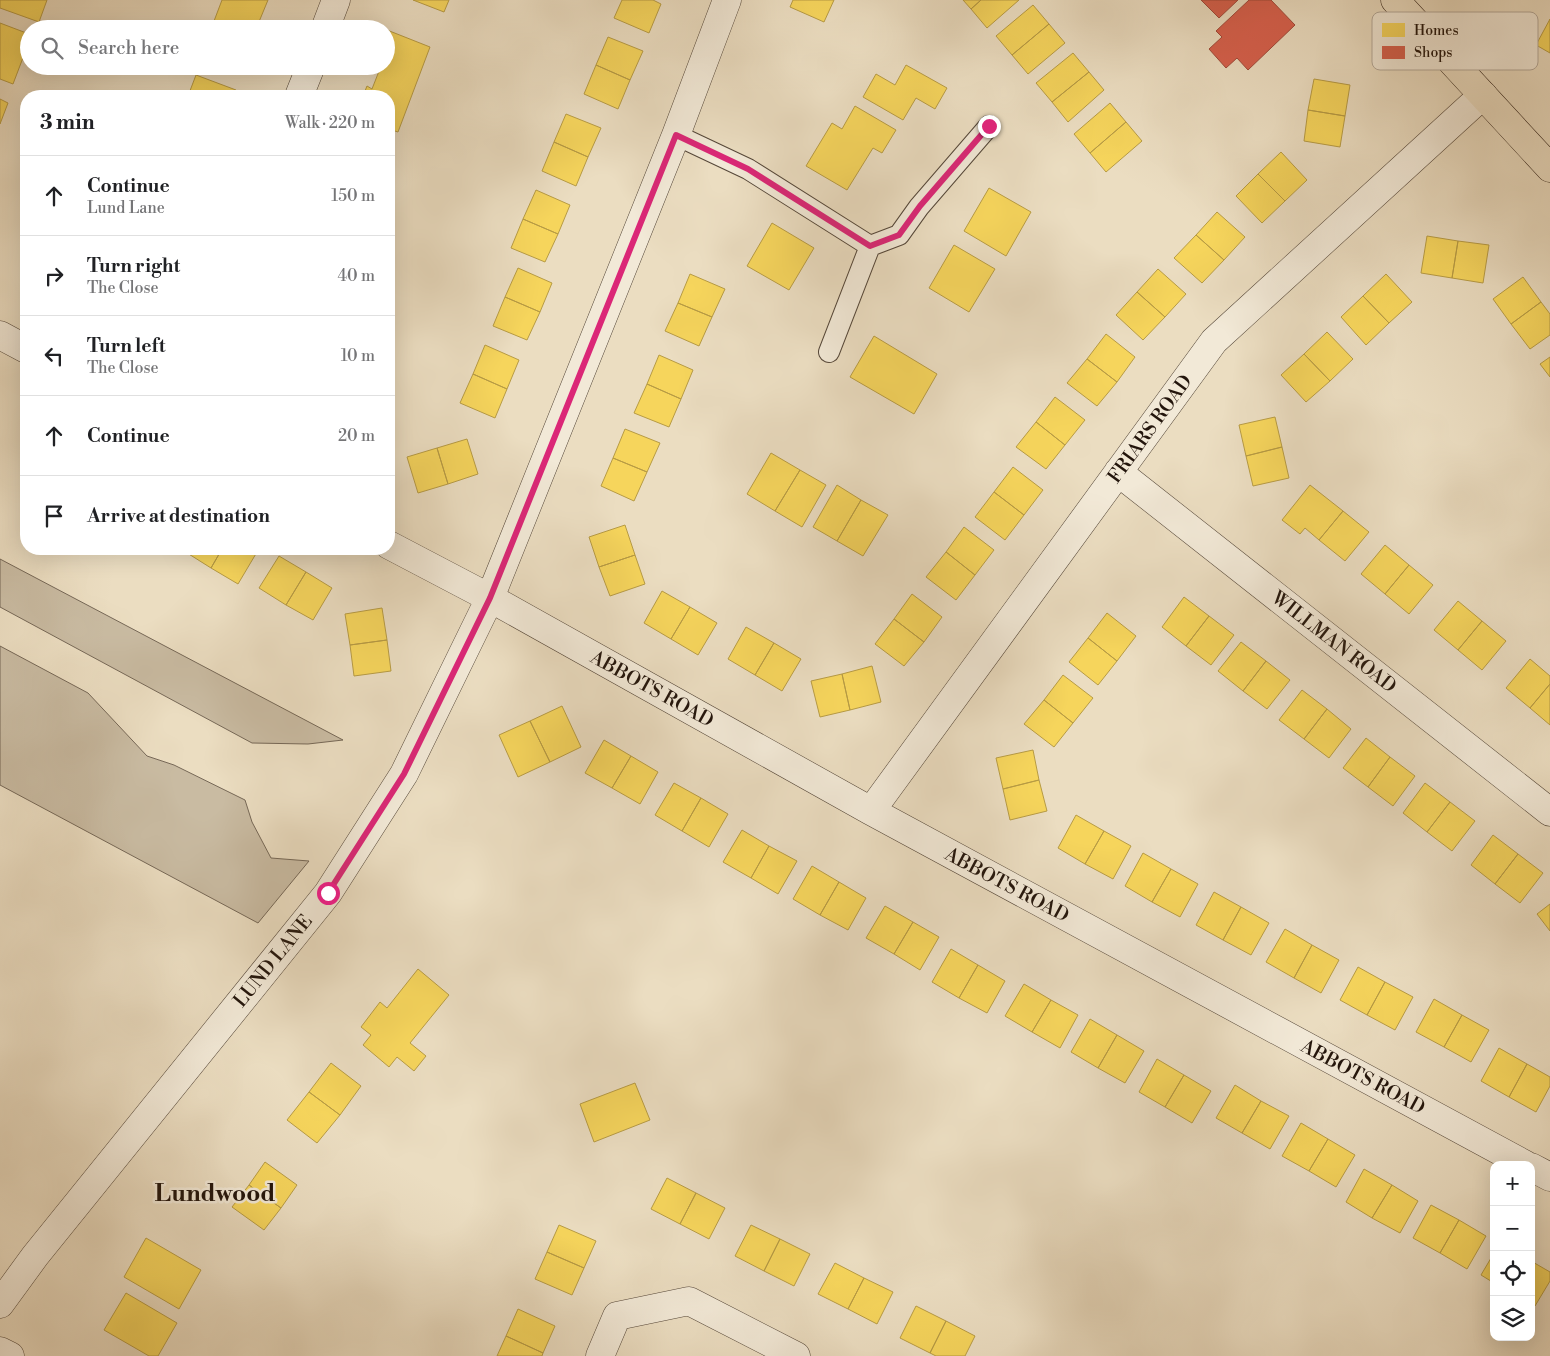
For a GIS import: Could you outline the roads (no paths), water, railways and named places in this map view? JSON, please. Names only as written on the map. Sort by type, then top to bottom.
[{"type":"highway","points":[[1395,0],[1406,12]]},
{"type":"highway","points":[[1460,70],[1550,168]]},
{"type":"street","points":[[328,20],[336,0]]},
{"type":"street","name":"LUND LANE","points":[[0,1304],[35,1256],[328,893],[404,774],[490,598],[676,135],[727,0]]},
{"type":"street","points":[[302,90],[308,75]]},
{"type":"street","name":"FRIARS ROAD","points":[[871,811],[1214,341],[1483,95]]},
{"type":"street","points":[[0,334],[20,346]]},
{"type":"street","name":"WILLMAN ROAD","points":[[1118,472],[1550,812]]},
{"type":"street","name":"ABBOTS ROAD","points":[[395,547],[490,598],[871,811],[1519,1161]]},
{"type":"street","points":[[1535,1169],[1550,1177]]},
{"type":"street","points":[[600,1356],[617,1316],[690,1301],[796,1356]]},
{"type":"street","points":[[0,1351],[10,1356]]},
{"type":"lane","points":[[829,352],[870,246],[899,235],[920,206],[989,126]]},
{"type":"lane","points":[[676,135],[748,169],[870,246]]},
{"type":"district","name":"Lundwood","points":[[215,1194]]}]
